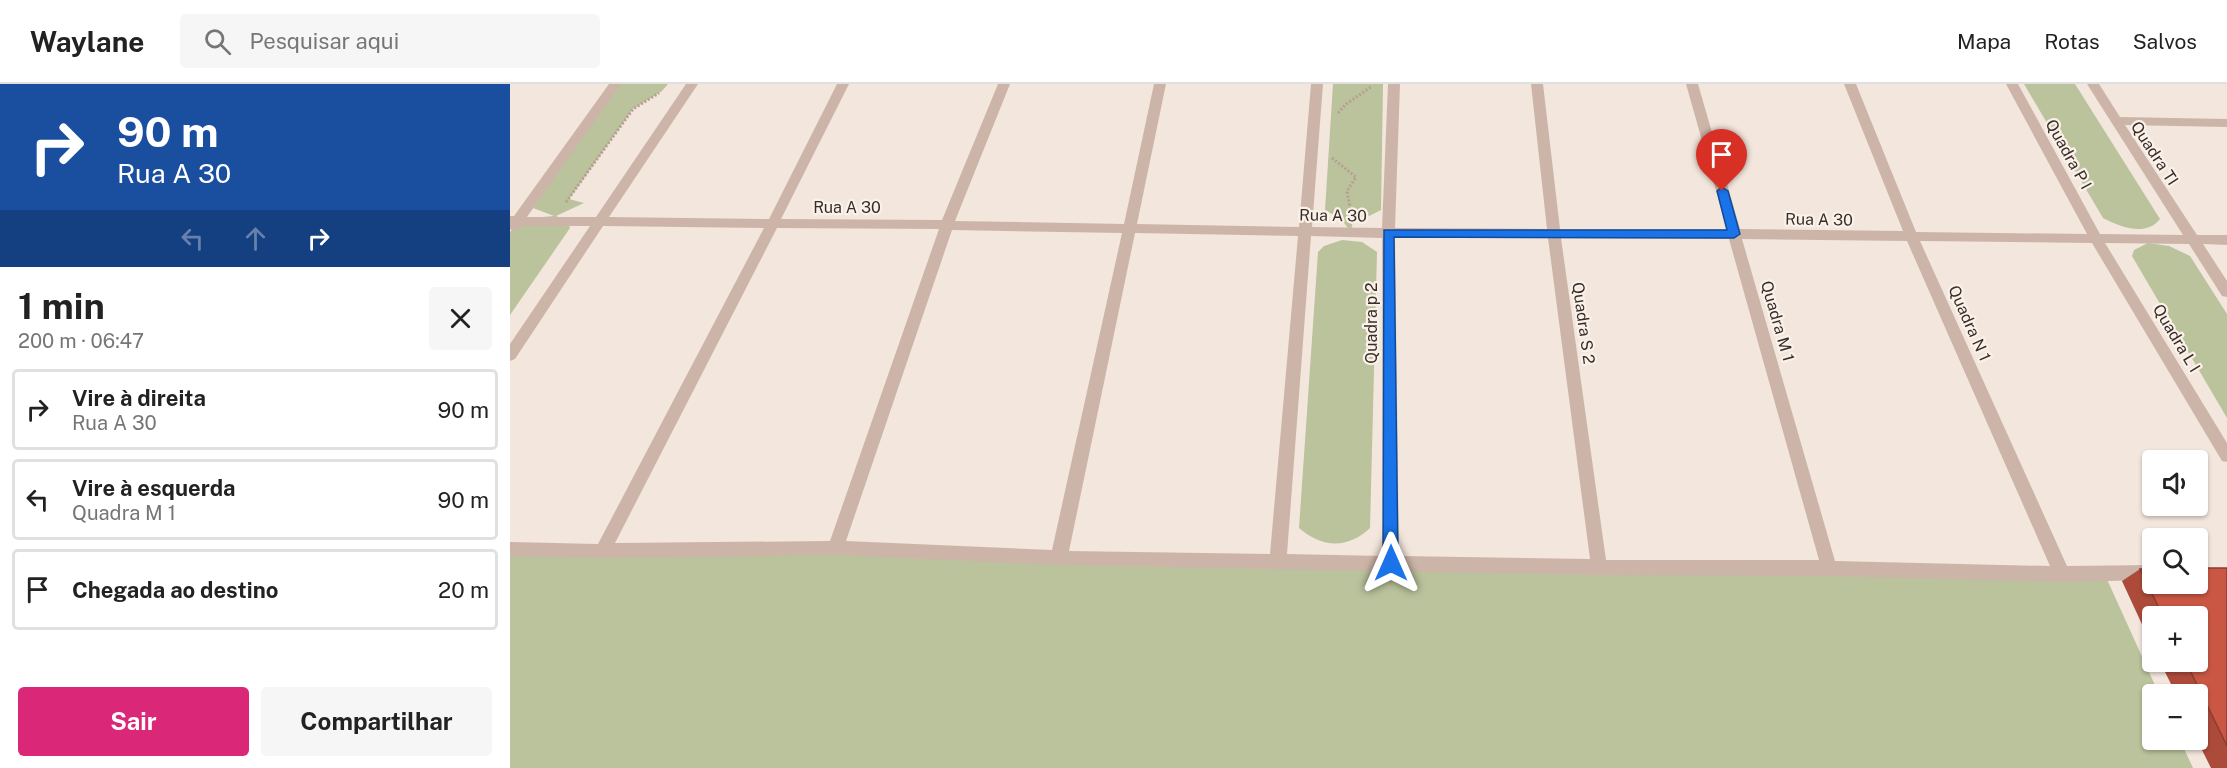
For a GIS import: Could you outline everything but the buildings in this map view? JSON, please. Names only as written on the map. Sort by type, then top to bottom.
[{"type":"street","points":[[512,225],[615,84]]},
{"type":"street","points":[[510,355],[692,84]]},
{"type":"street","points":[[603,551],[774,223],[843,84]]},
{"type":"street","points":[[836,548],[947,225],[1004,84]]},
{"type":"street","points":[[1059,558],[1160,84]]},
{"type":"street","points":[[1278,562],[1317,84]]},
{"type":"street","name":"Quadra p 2","points":[[1391,563],[1388,233],[1394,84]]},
{"type":"street","name":"Quadra S 2","points":[[1537,84],[1554,234],[1599,567]]},
{"type":"street","name":"Quadra M 1","points":[[1692,84],[1829,568]]},
{"type":"street","name":"Quadra N 1","points":[[1850,84],[1911,236],[2062,574]]},
{"type":"street","name":"Quadra P I","points":[[2012,84],[2096,239]]},
{"type":"street","name":"Quadra TI","points":[[2093,84],[2227,292]]},
{"type":"street","points":[[2116,121],[2227,123]]},
{"type":"street","name":"Rua A 30","points":[[512,225],[774,223],[1388,233],[1734,234],[2227,240]]},
{"type":"street","name":"Quadra L I","points":[[2096,239],[2227,456]]},
{"type":"street","points":[[510,549],[603,551],[836,548],[1059,558],[1599,567],[1829,568],[2062,574],[2142,573]]},
{"type":"path","points":[[1334,120],[1344,104],[1365,94],[1373,84]]},
{"type":"path","points":[[561,208],[633,109],[662,92]]},
{"type":"path","points":[[1333,149],[1332,158],[1356,177],[1347,191],[1351,206],[1350,232]]},
{"type":"green space","points":[[617,84],[668,84],[662,91],[633,109],[569,199],[584,203],[556,216],[568,222],[570,228],[510,315],[510,232],[524,222],[554,216],[533,208]]},
{"type":"green space","points":[[1333,84],[1383,84],[1381,210],[1363,219],[1353,220],[1351,232],[1341,219],[1325,210]]},
{"type":"green space","points":[[2024,84],[2075,84],[2160,219],[2148,228],[2133,229],[2103,218]]},
{"type":"green space","points":[[1342,240],[1362,242],[1377,252],[1370,528],[1353,540],[1335,543],[1317,539],[1299,528],[1318,252],[1324,246]]},
{"type":"green space","points":[[2148,243],[2169,246],[2190,256],[2227,314],[2227,418],[2132,256],[2134,250]]},
{"type":"green space","points":[[510,548],[2105,575],[2142,657],[2142,672],[2149,672],[2154,684],[2142,684],[2142,750],[2185,750],[2193,768],[510,768]]},
{"type":"route","points":[[1391,563],[1388,233],[1734,234],[1722,191]]}]
